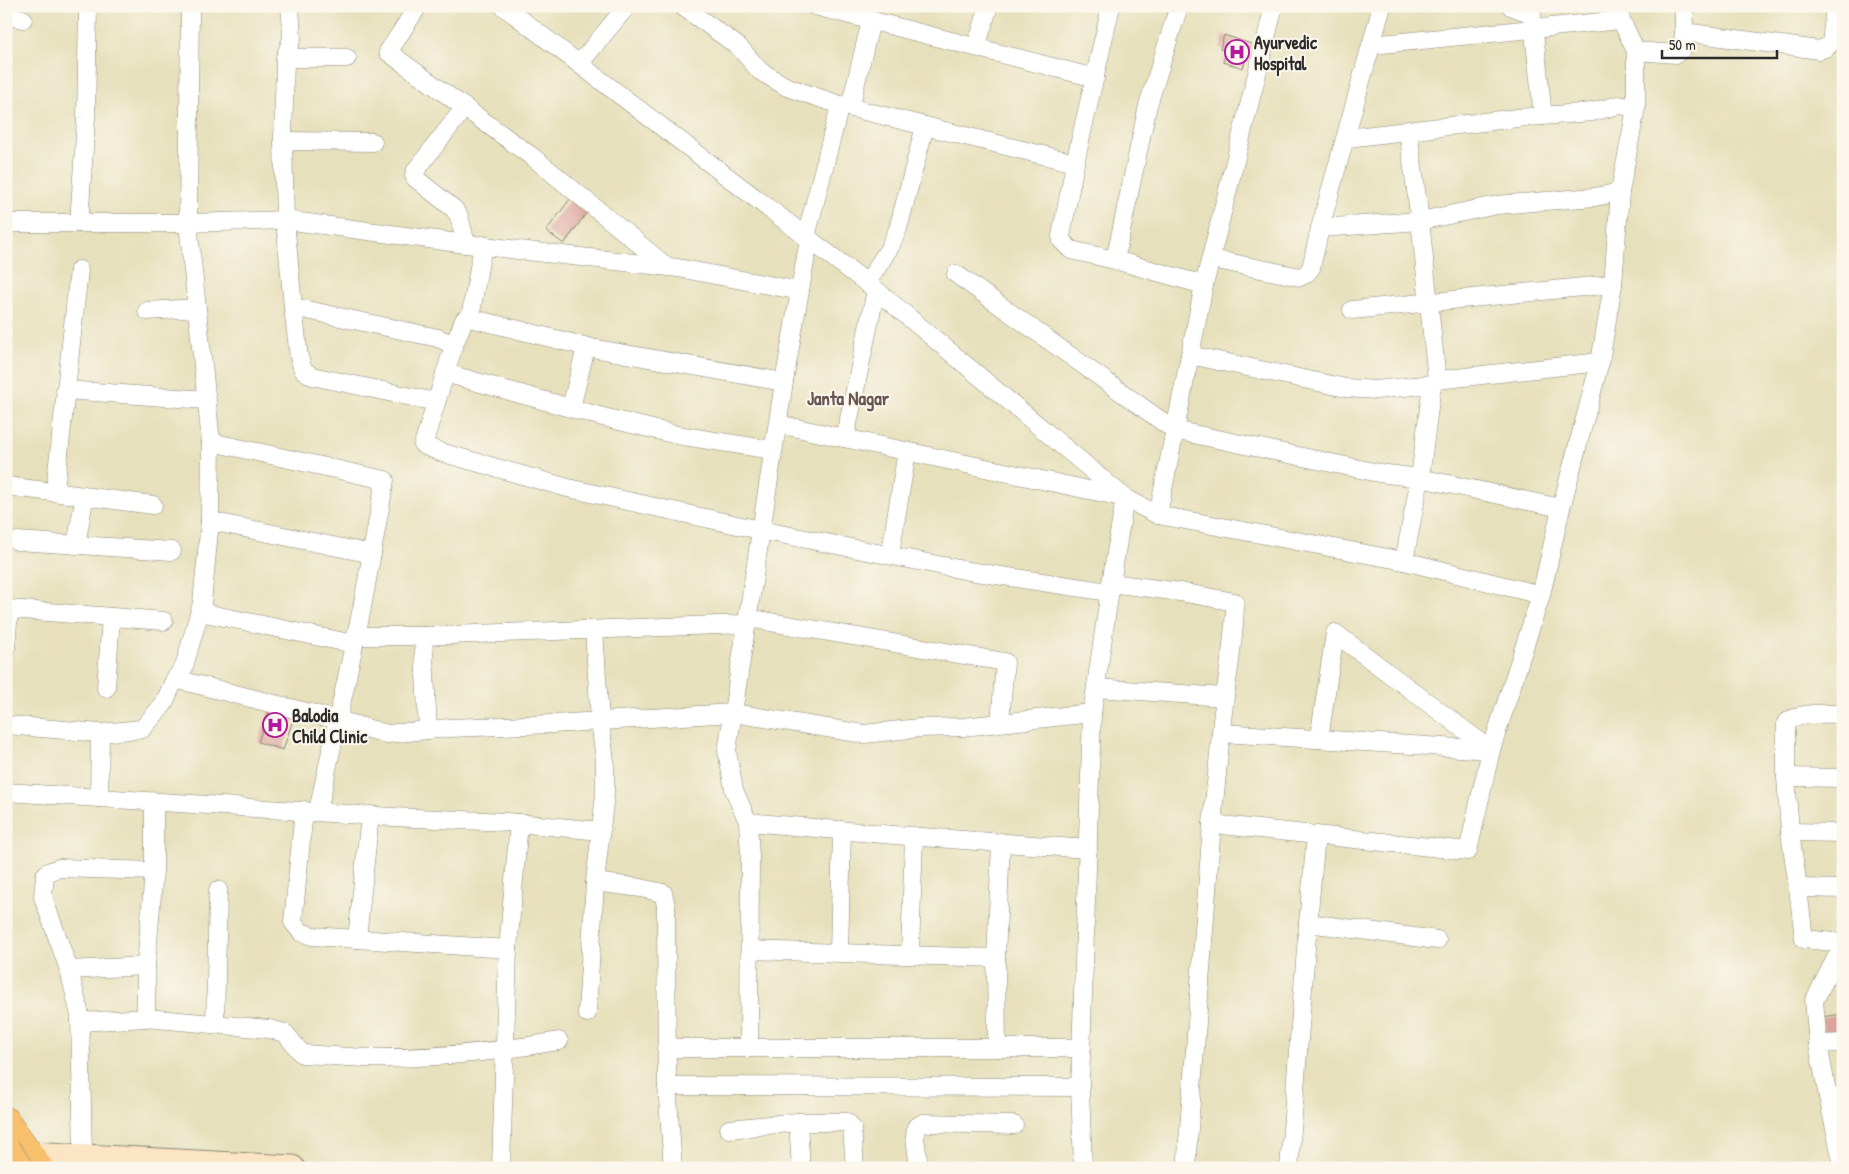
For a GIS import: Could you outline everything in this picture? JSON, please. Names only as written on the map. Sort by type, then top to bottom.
[{"type":"highway","points":[[6,1121],[20,1161]]},
{"type":"street","points":[[79,223],[86,118],[88,6]]},
{"type":"street","points":[[6,725],[100,733],[142,729],[163,704],[175,679],[184,667],[200,612],[210,521],[211,442],[188,223],[190,6]]},
{"type":"street","points":[[290,6],[292,38],[285,58],[283,141],[285,220],[293,307],[299,357],[303,370],[307,374],[436,402]]},
{"type":"street","points":[[418,6],[388,52],[534,158],[666,266]]},
{"type":"street","points":[[503,6],[525,13],[579,64],[871,287],[1125,498],[1158,515],[1404,561],[1541,596]]},
{"type":"street","points":[[579,64],[627,6]]},
{"type":"street","points":[[682,6],[739,47],[760,71],[787,86],[845,106],[1075,163]]},
{"type":"street","points":[[815,6],[1095,78]]},
{"type":"street","points":[[976,47],[989,6]]},
{"type":"street","points":[[1111,6],[1060,236],[1062,241],[1071,250],[1115,260],[1204,285]]},
{"type":"street","points":[[1115,260],[1148,105],[1179,6]]},
{"type":"street","points":[[1158,515],[1204,285],[1274,6]]},
{"type":"street","points":[[1212,258],[1300,277],[1311,268],[1320,228],[1347,138],[1382,6]]},
{"type":"street","points":[[1511,6],[1532,14],[1543,116]]},
{"type":"street","points":[[1636,51],[1676,54],[1682,49],[1684,6]]},
{"type":"street","points":[[1684,32],[1819,50],[1827,48],[1831,42],[1835,6]]},
{"type":"street","points":[[1212,824],[1468,851],[1491,750],[1541,596],[1561,508],[1600,362],[1613,284],[1620,192],[1636,108],[1636,51],[1620,13],[1533,30],[1372,45]]},
{"type":"street","points":[[6,15],[24,19]]},
{"type":"street","points":[[749,1048],[748,822],[734,790],[727,751],[807,238],[871,21]]},
{"type":"street","points":[[285,58],[347,58]]},
{"type":"street","points":[[1347,138],[1408,130],[1592,112],[1620,105],[1636,108]]},
{"type":"street","points":[[465,107],[414,175],[415,178],[454,209],[478,245],[470,318]]},
{"type":"street","points":[[845,438],[871,287],[898,229],[925,126]]},
{"type":"street","points":[[1404,561],[1420,478],[1434,382],[1420,221],[1408,130]]},
{"type":"street","points":[[283,141],[373,142]]},
{"type":"street","points":[[1320,228],[1420,221],[1497,205],[1595,197],[1620,192]]},
{"type":"street","points":[[6,223],[188,223],[285,220],[478,245],[666,266],[800,291]]},
{"type":"street","points":[[55,491],[79,270]]},
{"type":"street","points":[[956,274],[1174,430],[1379,474],[1420,478],[1561,508]]},
{"type":"street","points":[[1352,310],[1613,284]]},
{"type":"street","points":[[293,307],[438,338],[454,345]]},
{"type":"street","points":[[147,311],[197,308]]},
{"type":"street","points":[[784,382],[586,347],[470,318],[464,320],[454,345],[423,445],[440,452],[568,488],[760,530],[969,571],[1110,588],[1180,592],[1235,602],[1235,629],[1224,697],[1212,824],[1186,1168]]},
{"type":"street","points":[[571,408],[586,347]]},
{"type":"street","points":[[1190,355],[1346,388],[1376,390],[1600,362]]},
{"type":"street","points":[[445,373],[678,435],[773,450]]},
{"type":"street","points":[[65,390],[207,400]]},
{"type":"street","points":[[778,424],[1125,498]]},
{"type":"street","points":[[211,442],[385,480],[338,720],[311,811],[293,922],[301,932],[312,936],[508,948]]},
{"type":"street","points":[[890,555],[906,451]]},
{"type":"street","points":[[6,486],[153,505]]},
{"type":"street","points":[[76,545],[85,495]]},
{"type":"street","points":[[1083,1168],[1080,1087],[1092,713],[1125,498]]},
{"type":"street","points":[[210,521],[372,554]]},
{"type":"street","points":[[17,540],[172,552]]},
{"type":"street","points":[[6,648],[8,609],[164,621]]},
{"type":"street","points":[[200,612],[355,640],[594,630],[747,621],[1005,662],[1000,722]]},
{"type":"street","points":[[106,688],[111,617]]},
{"type":"street","points":[[587,1013],[594,882],[605,794],[606,761],[600,721],[594,630]]},
{"type":"street","points":[[1319,739],[1335,633],[1491,750]]},
{"type":"street","points":[[423,636],[428,730]]},
{"type":"street","points":[[175,679],[387,734],[428,730],[733,713],[864,734],[919,728],[963,727],[1092,713]]},
{"type":"street","points":[[1096,688],[1224,697]]},
{"type":"street","points":[[1843,714],[1804,715],[1786,723],[1786,778],[1790,832],[1804,939],[1843,943]]},
{"type":"street","points":[[99,798],[100,733]]},
{"type":"street","points":[[1221,733],[1491,750]]},
{"type":"street","points":[[1786,778],[1843,778]]},
{"type":"street","points":[[6,792],[518,823],[600,832]]},
{"type":"street","points":[[146,1018],[146,966],[154,871],[154,801]]},
{"type":"street","points":[[357,939],[370,815]]},
{"type":"street","points":[[748,822],[1088,848]]},
{"type":"street","points":[[501,1168],[508,948],[518,823]]},
{"type":"street","points":[[839,952],[842,830]]},
{"type":"street","points":[[1790,832],[1843,833]]},
{"type":"street","points":[[1289,1168],[1316,835]]},
{"type":"street","points":[[910,954],[914,836]]},
{"type":"street","points":[[997,1048],[996,958],[1001,842]]},
{"type":"street","points":[[83,1157],[80,1022],[69,970],[43,897],[43,886],[48,872],[59,868],[154,871]]},
{"type":"street","points":[[594,882],[664,893],[666,906],[666,1086],[672,1168]]},
{"type":"street","points":[[1798,888],[1843,889]]},
{"type":"street","points":[[215,1025],[218,890]]},
{"type":"street","points":[[1308,923],[1437,940]]},
{"type":"street","points":[[750,950],[996,958]]},
{"type":"street","points":[[1843,958],[1836,958],[1814,1001],[1818,1044],[1836,1097],[1843,1165]]},
{"type":"street","points":[[69,970],[146,966]]},
{"type":"street","points":[[80,1022],[146,1018],[269,1029],[285,1032],[302,1054],[367,1058],[448,1055],[504,1050],[559,1041]]},
{"type":"street","points":[[1818,1044],[1843,1043]]},
{"type":"street","points":[[666,1048],[1082,1048]]},
{"type":"street","points":[[666,1086],[1080,1087]]},
{"type":"street","points":[[729,1129],[798,1122],[847,1122],[852,1128],[855,1168]]},
{"type":"street","points":[[798,1122],[801,1168]]},
{"type":"street","points":[[918,1168],[915,1130],[918,1124],[1014,1125]]},
{"type":"street","points":[[20,1161],[83,1157],[292,1168]]},
{"type":"building","points":[[1224,35],[1251,44],[1243,68],[1223,62],[1227,51],[1220,49]]},
{"type":"building","points":[[574,194],[590,208],[564,244],[546,231]]},
{"type":"building","points":[[270,709],[294,717],[283,750],[258,742]]},
{"type":"building","points":[[1843,1014],[1843,1036],[1824,1038],[1821,1017]]},
{"type":"place","name":"Ayurvedic Hospital","points":[[1237,52]]},
{"type":"place","name":"Balodia Child Clinic","points":[[275,725]]},
{"type":"district","name":"Janta Nagar","points":[[848,398]]}]
